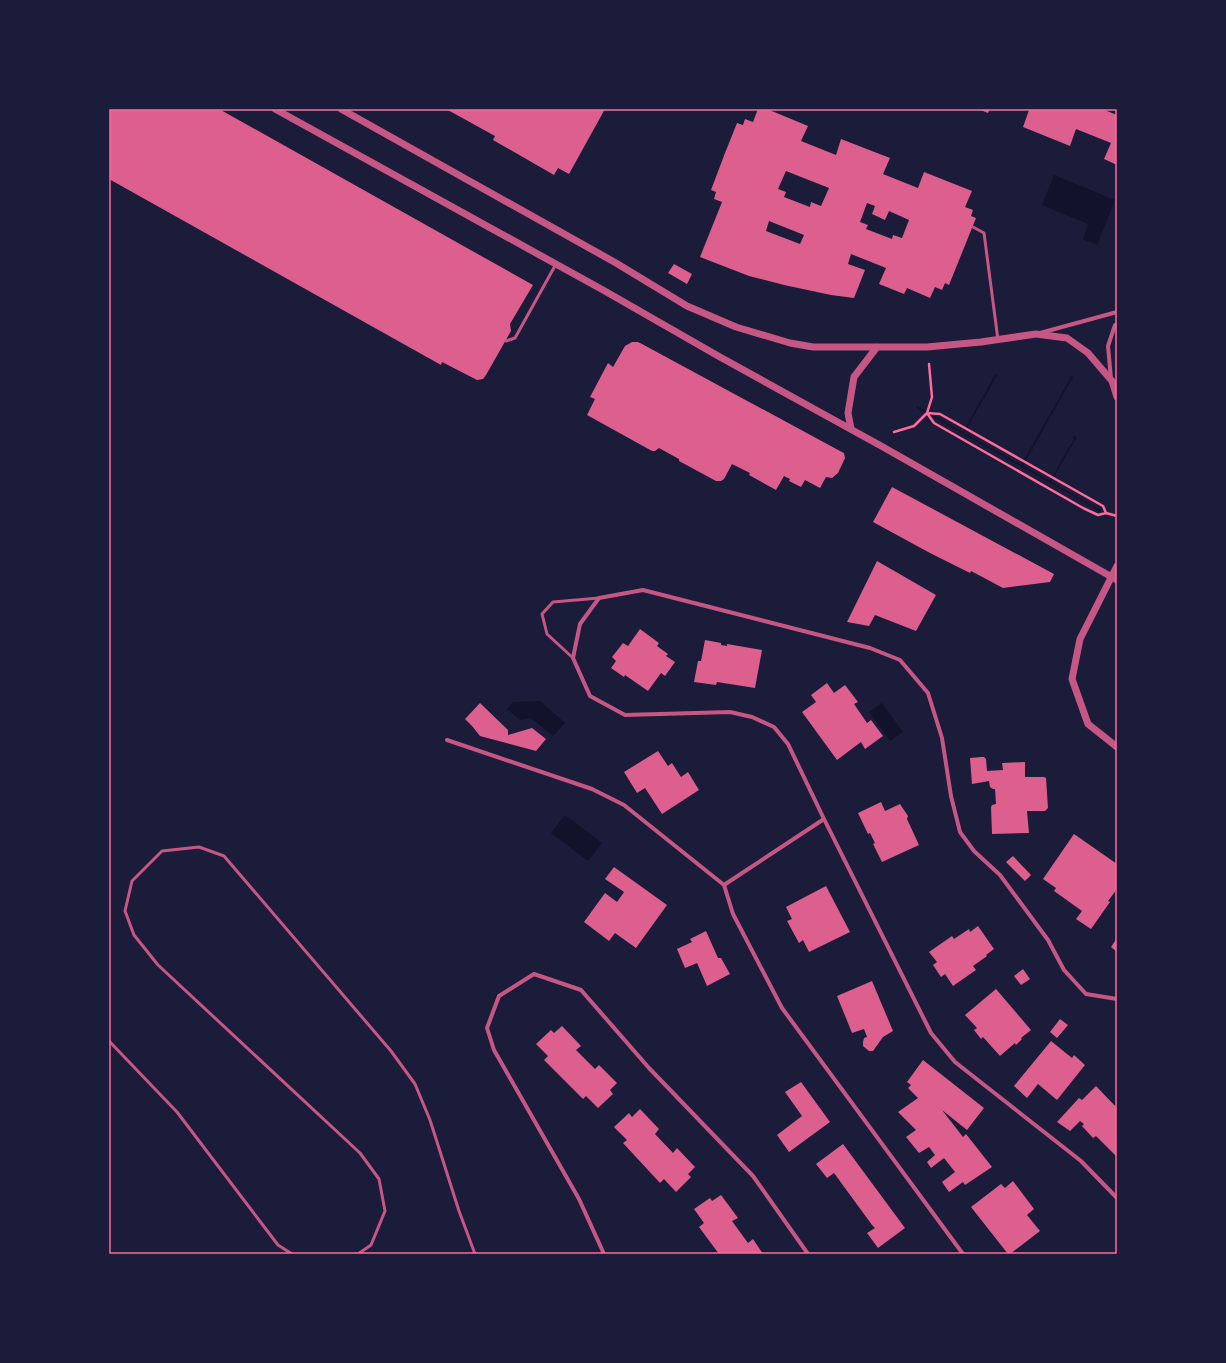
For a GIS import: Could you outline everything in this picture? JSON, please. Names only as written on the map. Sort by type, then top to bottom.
[{"type":"street","points":[[275,109],[851,429],[1115,579]]},
{"type":"street","points":[[342,109],[616,263],[687,306],[729,324],[790,343],[813,347],[927,347],[998,340],[1036,334],[1117,312]]},
{"type":"street","points":[[1117,324],[1115,325],[1108,346],[1112,381],[1117,397]]},
{"type":"street","points":[[1036,334],[1067,338],[1088,352],[1112,381]]},
{"type":"street","points":[[851,429],[848,413],[854,377],[877,347]]},
{"type":"street","points":[[1117,566],[1115,579],[1080,640],[1072,679],[1088,724],[1117,748]]},
{"type":"street","points":[[1117,999],[1086,994],[1064,970],[1048,940],[1000,875],[974,851],[960,832],[951,796],[942,738],[928,693],[900,660],[870,648],[643,590],[599,598],[580,624],[574,658],[590,696],[625,716],[730,712],[752,717],[774,727],[788,744],[931,1033],[955,1062],[1081,1160],[1117,1198]]},
{"type":"street","points":[[447,740],[592,789],[624,805],[724,885],[733,914],[782,1008],[963,1254]]},
{"type":"street","points":[[724,885],[824,819]]},
{"type":"street","points":[[604,1254],[579,1198],[494,1050],[488,1028],[499,996],[534,974],[581,990],[649,1068],[753,1176],[808,1254]]},
{"type":"lane","points":[[973,227],[984,233],[998,340]]},
{"type":"lane","points":[[506,341],[515,338],[556,264]]},
{"type":"lane","points":[[574,658],[547,634],[542,614],[553,602],[599,598]]},
{"type":"lane","points":[[358,1254],[371,1245],[385,1211],[379,1179],[360,1153],[158,965],[134,935],[125,911],[132,880],[162,851],[199,847],[224,856],[391,1051],[415,1084],[430,1120],[459,1211],[475,1254]]},
{"type":"lane","points":[[109,1041],[177,1112],[278,1245],[292,1254]]},
{"type":"path","points":[[883,447],[895,431],[914,426],[927,412],[932,397],[927,347]]},
{"type":"path","points":[[927,412],[940,414],[965,428],[1103,506],[1106,513]]},
{"type":"path","points":[[927,412],[934,423],[1083,508],[1098,515],[1106,513],[1117,516]]},
{"type":"shaded area","points":[[1054,175],[1115,200],[1097,245],[1083,239],[1088,224],[1042,205]]},
{"type":"shaded area","points":[[996,373],[998,376],[996,377],[964,433],[1021,465],[1070,379],[1069,377],[1072,376],[1073,379],[1071,380],[1023,466],[1050,481],[1074,439],[1073,437],[1075,436],[1077,439],[1051,482],[1098,509],[1101,508],[1101,511],[1098,512],[1098,510],[916,407],[917,406],[963,432]]},
{"type":"shaded area","points":[[540,701],[565,723],[553,736],[531,718],[520,720],[507,709],[513,702]]},
{"type":"shaded area","points":[[882,703],[903,732],[890,741],[869,712]]},
{"type":"shaded area","points":[[565,815],[602,843],[588,861],[551,833]]},
{"type":"building","points":[[109,109],[219,109],[533,285],[510,324],[511,331],[486,375],[483,379],[477,380],[442,362],[441,365],[109,179]]},
{"type":"building","points":[[446,109],[605,109],[569,174],[558,168],[554,175],[493,140],[495,136]]},
{"type":"building","points":[[758,109],[767,109],[808,126],[801,141],[836,155],[841,139],[890,158],[883,174],[918,188],[924,172],[972,191],[965,207],[973,210],[971,216],[976,218],[949,285],[945,283],[942,290],[935,287],[930,298],[907,288],[904,294],[879,284],[886,268],[851,254],[848,264],[865,270],[854,298],[831,295],[749,276],[700,257],[722,202],[714,199],[716,192],[711,190],[725,153],[737,123],[743,125],[745,119],[753,122]],"holes":[[[786,171],[829,188],[821,206],[811,202],[810,207],[784,197],[786,192],[778,189]],[[867,203],[875,206],[872,214],[885,220],[889,211],[909,220],[902,238],[893,235],[892,239],[866,229],[868,225],[860,222]],[[769,221],[804,235],[800,244],[766,231]]]},
{"type":"building","points":[[978,109],[990,109],[988,113]]},
{"type":"building","points":[[1026,109],[1102,109],[1117,115],[1117,165],[1104,159],[1111,143],[1076,129],[1070,146],[1023,127],[1029,110]]},
{"type":"building","points":[[674,264],[692,274],[687,284],[668,273]]},
{"type":"building","points":[[632,342],[642,344],[844,453],[845,458],[838,473],[832,478],[826,477],[820,488],[805,480],[801,487],[789,481],[790,479],[784,476],[776,490],[749,475],[750,473],[732,464],[724,479],[721,481],[716,481],[679,461],[679,459],[659,448],[652,451],[587,415],[595,399],[590,397],[608,363],[613,367],[625,346]]},
{"type":"building","points":[[892,487],[1054,574],[1050,582],[1003,588],[971,571],[970,573],[930,553],[873,522]]},
{"type":"building","points":[[877,561],[936,595],[916,631],[875,615],[869,626],[847,622]]},
{"type":"building","points":[[640,629],[659,643],[657,646],[668,654],[666,656],[675,662],[665,676],[661,673],[648,691],[625,675],[624,677],[611,668],[616,661],[612,657],[623,643],[628,646]]},
{"type":"building","points":[[705,640],[721,643],[721,645],[727,646],[727,644],[762,650],[755,688],[717,682],[716,685],[694,682],[698,661],[701,661]]},
{"type":"building","points":[[827,683],[834,693],[845,685],[858,702],[854,704],[867,723],[871,720],[883,736],[865,749],[861,742],[837,760],[802,712],[816,702],[811,695]]},
{"type":"building","points":[[480,703],[508,730],[508,735],[532,728],[546,739],[536,751],[480,736],[465,719]]},
{"type":"building","points":[[658,751],[668,766],[672,763],[681,777],[688,772],[699,790],[662,814],[645,788],[637,793],[624,772]]},
{"type":"building","points":[[984,757],[986,759],[987,771],[1003,770],[1002,763],[1025,762],[1025,777],[1046,778],[1048,808],[1045,811],[1027,811],[1029,833],[992,834],[991,807],[992,805],[996,804],[995,789],[990,787],[989,781],[972,784],[970,758]]},
{"type":"building","points":[[881,802],[885,811],[900,804],[908,816],[907,819],[919,845],[882,862],[873,844],[875,843],[870,833],[868,834],[858,813]]},
{"type":"building","points":[[1074,834],[1117,864],[1117,889],[1108,901],[1110,902],[1091,929],[1076,919],[1082,911],[1054,891],[1056,888],[1043,879]]},
{"type":"building","points":[[1013,856],[1031,875],[1025,881],[1006,862]]},
{"type":"building","points":[[614,867],[667,905],[636,948],[615,933],[609,941],[584,922],[605,893],[617,902],[624,892],[605,879]]},
{"type":"building","points":[[826,886],[850,932],[809,952],[803,940],[799,943],[787,921],[792,919],[786,907]]},
{"type":"building","points":[[978,926],[994,949],[973,966],[976,970],[953,986],[945,974],[941,977],[933,965],[937,962],[929,952],[952,936],[954,939],[969,929],[970,932]]},
{"type":"building","points":[[706,931],[718,958],[721,958],[730,974],[707,986],[697,963],[685,968],[677,949],[692,942],[690,939]]},
{"type":"building","points":[[1117,938],[1117,952],[1111,947]]},
{"type":"building","points":[[1023,969],[1030,979],[1021,985],[1014,976]]},
{"type":"building","points":[[872,981],[893,1031],[883,1037],[873,1051],[869,1051],[863,1046],[864,1038],[867,1037],[864,1029],[852,1033],[837,996]]},
{"type":"building","points":[[996,989],[1031,1030],[1021,1038],[1022,1039],[1016,1045],[1015,1043],[1000,1056],[983,1037],[981,1039],[974,1030],[977,1028],[965,1015]]},
{"type":"building","points":[[1060,1019],[1068,1025],[1057,1038],[1050,1032]]},
{"type":"building","points":[[562,1026],[581,1046],[576,1050],[595,1069],[599,1065],[617,1083],[610,1090],[613,1094],[598,1108],[586,1096],[583,1099],[544,1060],[548,1056],[536,1044],[551,1030],[554,1033]]},
{"type":"building","points":[[1051,1041],[1072,1058],[1074,1055],[1085,1065],[1057,1100],[1038,1084],[1027,1098],[1014,1086]]},
{"type":"building","points":[[923,1060],[984,1108],[967,1130],[942,1110],[963,1137],[966,1134],[992,1167],[965,1185],[963,1182],[949,1192],[942,1182],[955,1172],[944,1158],[931,1168],[927,1162],[935,1155],[929,1147],[919,1153],[906,1137],[916,1130],[898,1112],[918,1098],[908,1088],[911,1085],[907,1082]]},
{"type":"building","points":[[801,1082],[830,1122],[789,1152],[777,1135],[802,1116],[785,1092]]},
{"type":"building","points":[[1096,1086],[1117,1108],[1117,1157],[1096,1136],[1093,1138],[1082,1126],[1084,1124],[1080,1121],[1070,1131],[1057,1122],[1079,1098],[1082,1100]]},
{"type":"building","points":[[640,1109],[659,1129],[655,1134],[673,1153],[677,1148],[695,1167],[688,1174],[691,1177],[676,1192],[664,1179],[660,1183],[623,1143],[627,1140],[614,1127],[629,1113],[632,1117]]},
{"type":"building","points":[[843,1144],[905,1228],[878,1248],[867,1233],[875,1228],[834,1173],[827,1178],[816,1164]]},
{"type":"building","points":[[1013,1181],[1034,1209],[1027,1215],[1040,1231],[1008,1254],[971,1207],[1001,1184],[1005,1188]]},
{"type":"building","points":[[721,1195],[738,1218],[732,1221],[748,1243],[753,1239],[763,1254],[719,1254],[699,1227],[704,1223],[694,1209],[710,1198],[712,1201]]}]
